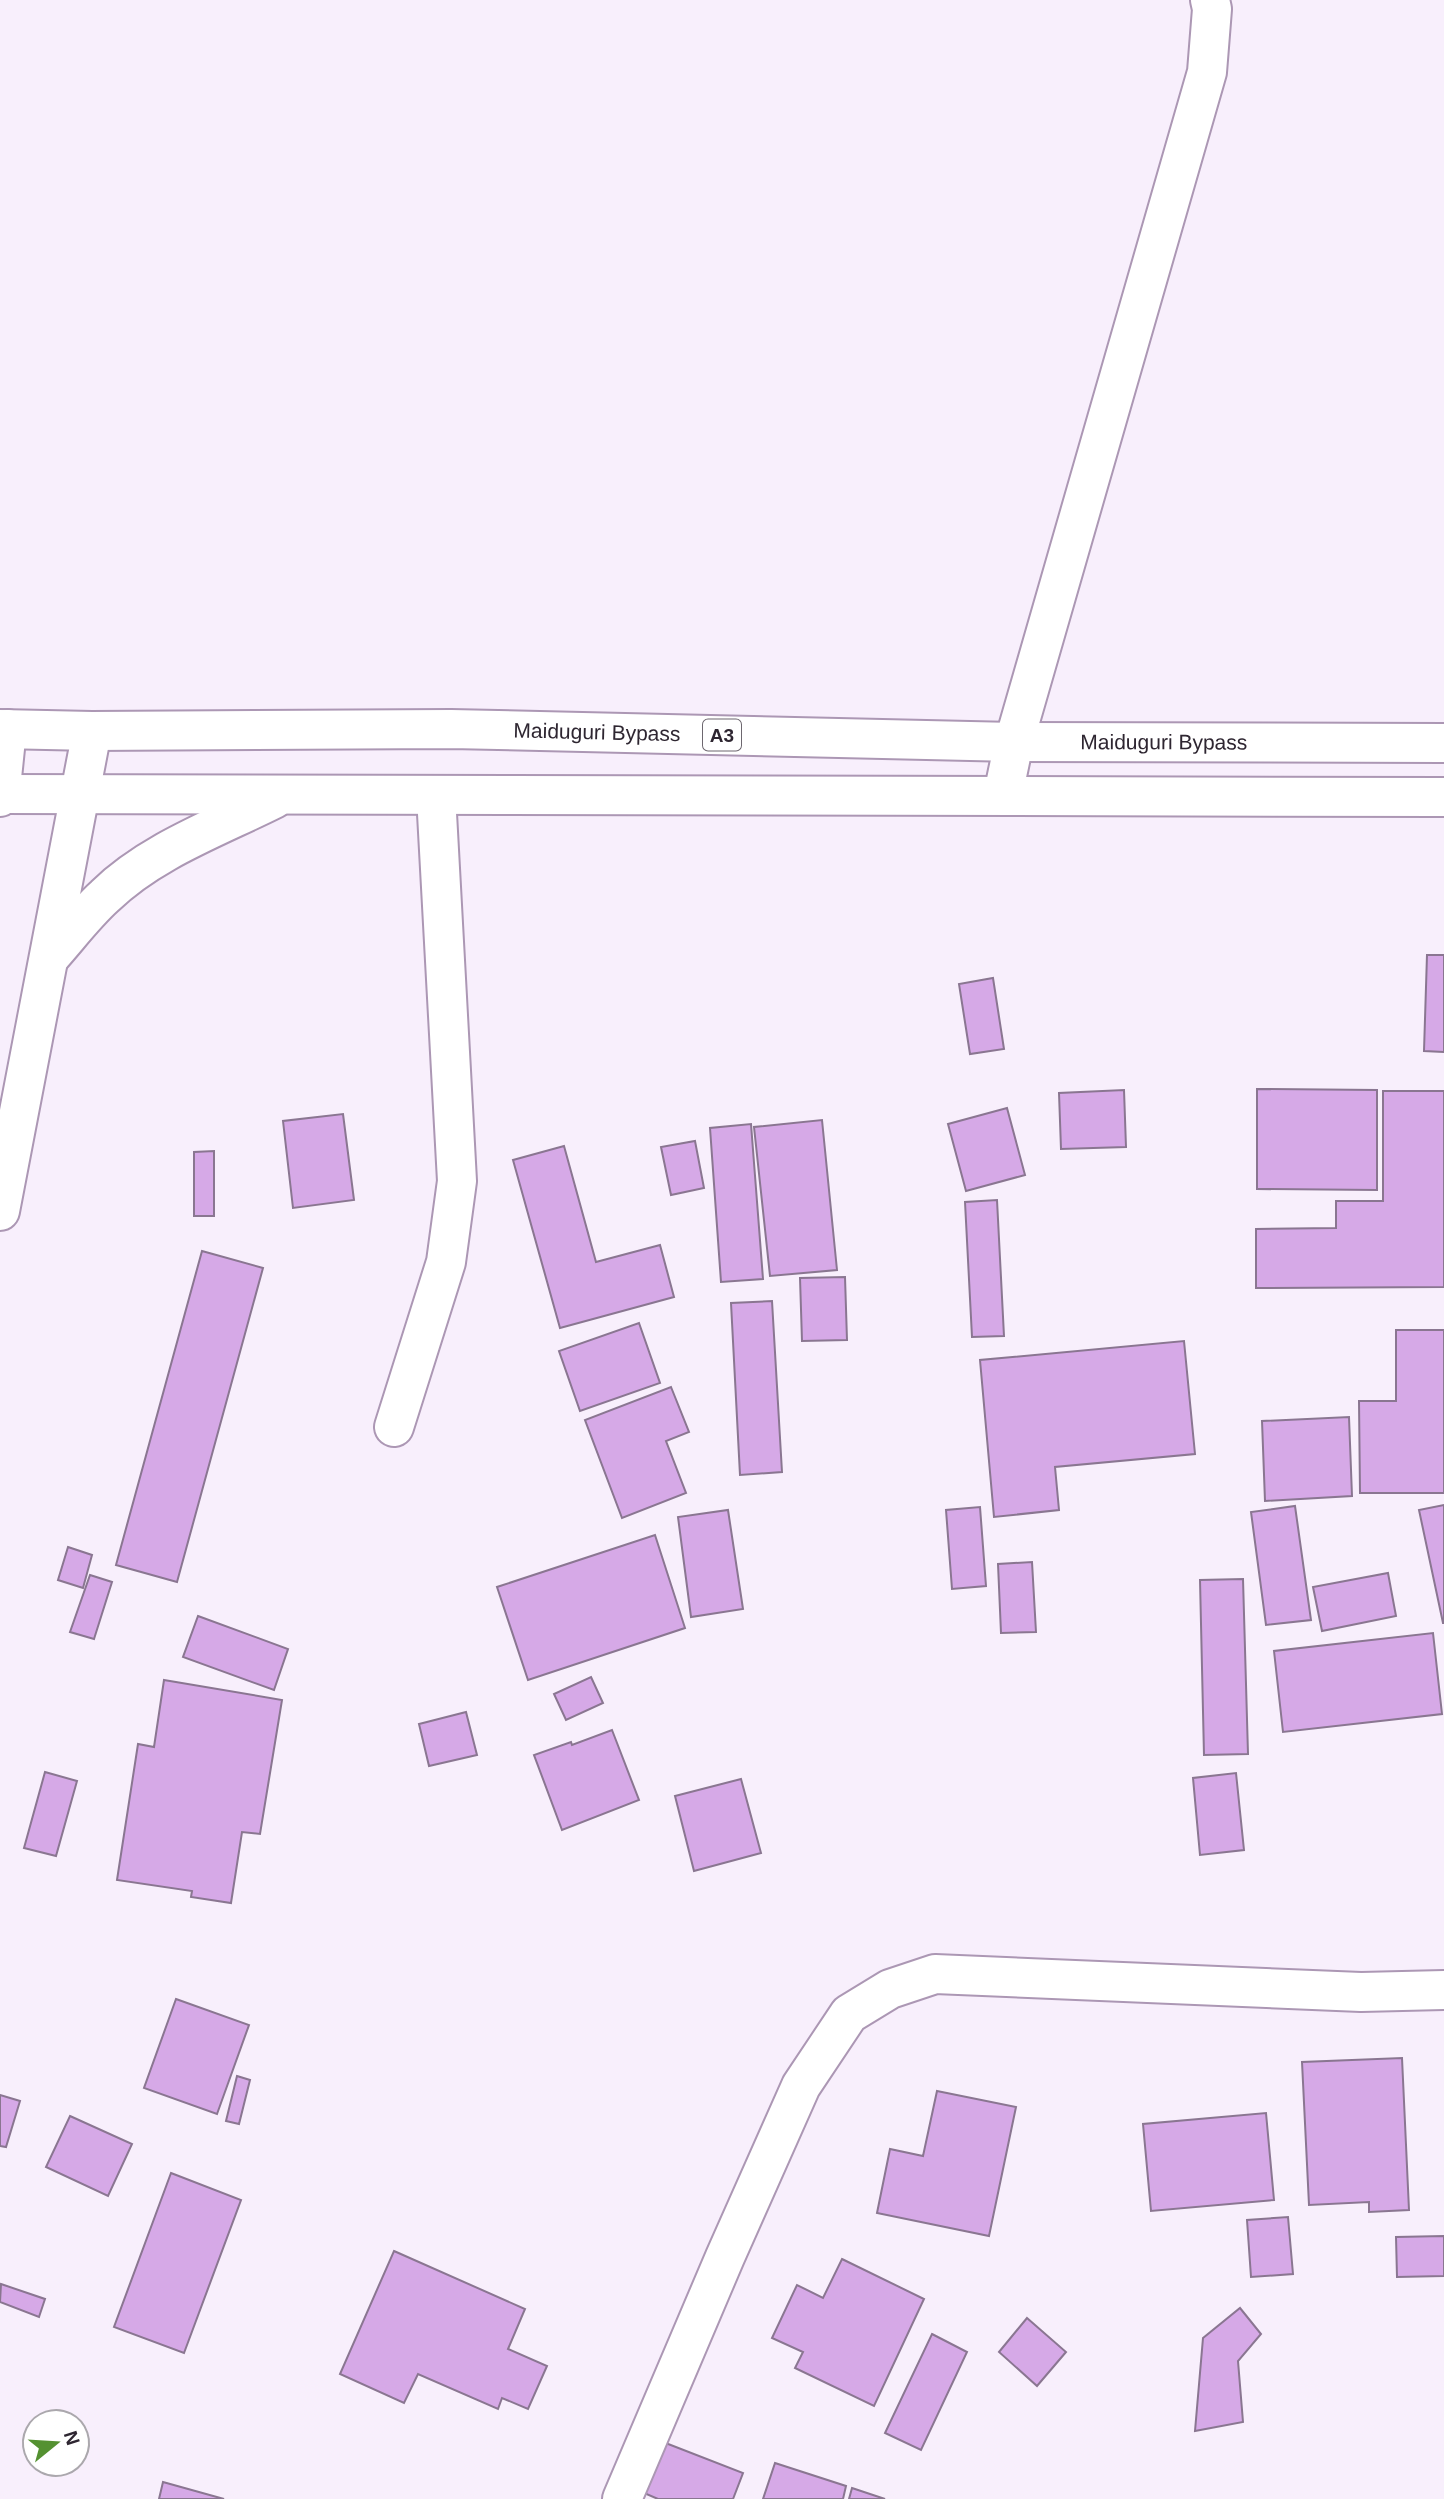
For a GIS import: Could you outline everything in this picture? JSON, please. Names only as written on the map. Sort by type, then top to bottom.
[{"type":"main road","points":[[1003,795],[1014,741],[1207,72],[1212,9],[1210,0]]},
{"type":"main road","points":[[4,729],[0,795],[79,793],[1444,797]]},
{"type":"main road","name":"Maiduguri Bypass","points":[[4,729],[451,729],[1014,741],[1444,743]]},
{"type":"main road","points":[[0,1211],[92,731]]},
{"type":"main road","points":[[50,957],[105,896],[130,875],[165,853],[281,795]]},
{"type":"main road","points":[[394,1427],[446,1262],[457,1181],[436,796]]},
{"type":"main road","points":[[622,2499],[801,2086],[849,2014],[890,1989],[935,1974],[1361,1992],[1444,1990]]},
{"type":"building","points":[[1427,955],[1444,955],[1444,1052],[1424,1051]]},
{"type":"building","points":[[993,978],[1004,1049],[970,1054],[959,984]]},
{"type":"building","points":[[1257,1089],[1377,1090],[1377,1190],[1257,1189]]},
{"type":"building","points":[[1124,1090],[1126,1147],[1061,1149],[1059,1093]]},
{"type":"building","points":[[1383,1091],[1444,1091],[1444,1287],[1256,1288],[1256,1229],[1336,1228],[1336,1201],[1383,1201]]},
{"type":"building","points":[[1007,1108],[1025,1175],[966,1191],[948,1124]]},
{"type":"building","points":[[343,1114],[354,1200],[293,1208],[283,1121]]},
{"type":"building","points":[[822,1120],[837,1270],[770,1276],[754,1127]]},
{"type":"building","points":[[751,1124],[763,1279],[721,1282],[710,1128]]},
{"type":"building","points":[[695,1141],[704,1188],[671,1195],[661,1147]]},
{"type":"building","points":[[564,1146],[596,1262],[660,1245],[674,1297],[560,1328],[513,1160]]},
{"type":"building","points":[[214,1151],[214,1216],[194,1216],[194,1152]]},
{"type":"building","points":[[997,1200],[1004,1336],[972,1337],[965,1202]]},
{"type":"building","points":[[202,1251],[263,1268],[177,1582],[116,1565]]},
{"type":"building","points":[[845,1277],[847,1340],[802,1341],[800,1278]]},
{"type":"building","points":[[772,1301],[782,1472],[740,1475],[731,1303]]},
{"type":"building","points":[[639,1323],[660,1383],[580,1411],[559,1351]]},
{"type":"building","points":[[1396,1330],[1444,1330],[1444,1493],[1360,1493],[1359,1401],[1396,1401]]},
{"type":"building","points":[[1184,1341],[1195,1454],[1055,1467],[1059,1510],[994,1517],[980,1360]]},
{"type":"building","points":[[671,1387],[689,1432],[666,1441],[686,1493],[622,1518],[585,1420]]},
{"type":"building","points":[[1349,1417],[1352,1496],[1265,1501],[1262,1421]]},
{"type":"building","points":[[1444,1505],[1444,1623],[1443,1623],[1419,1510]]},
{"type":"building","points":[[1295,1506],[1311,1620],[1266,1625],[1251,1512]]},
{"type":"building","points":[[980,1507],[986,1586],[952,1589],[946,1510]]},
{"type":"building","points":[[728,1510],[743,1609],[691,1617],[678,1517]]},
{"type":"building","points":[[655,1535],[685,1628],[528,1680],[497,1587]]},
{"type":"building","points":[[68,1547],[92,1555],[83,1588],[58,1580]]},
{"type":"building","points":[[1032,1562],[1036,1632],[1001,1633],[998,1564]]},
{"type":"building","points":[[1388,1573],[1396,1616],[1322,1631],[1313,1587]]},
{"type":"building","points":[[90,1575],[112,1582],[94,1639],[70,1632]]},
{"type":"building","points":[[1243,1579],[1248,1754],[1204,1755],[1200,1580]]},
{"type":"building","points":[[198,1616],[288,1649],[274,1690],[183,1657]]},
{"type":"building","points":[[1433,1633],[1442,1714],[1283,1732],[1274,1651]]},
{"type":"building","points":[[591,1677],[603,1703],[566,1720],[554,1694]]},
{"type":"building","points":[[164,1680],[282,1700],[260,1834],[242,1832],[231,1903],[191,1897],[192,1891],[117,1880],[138,1744],[154,1747]]},
{"type":"building","points":[[466,1712],[477,1755],[429,1766],[419,1724]]},
{"type":"building","points":[[612,1730],[639,1800],[562,1830],[534,1755]]},
{"type":"building","points":[[45,1772],[77,1781],[56,1856],[24,1848]]},
{"type":"building","points":[[1236,1773],[1244,1850],[1200,1855],[1193,1778]]},
{"type":"building","points":[[741,1779],[761,1853],[694,1871],[675,1796]]},
{"type":"building","points":[[176,1999],[249,2025],[217,2114],[144,2088]]},
{"type":"building","points":[[1402,2058],[1409,2210],[1369,2212],[1369,2202],[1309,2205],[1302,2062]]},
{"type":"building","points":[[237,2076],[250,2080],[239,2124],[226,2121]]},
{"type":"building","points":[[937,2091],[1016,2107],[989,2236],[877,2213],[890,2149],[923,2156]]},
{"type":"building","points":[[0,2095],[20,2101],[6,2147],[0,2146]]},
{"type":"building","points":[[1266,2113],[1274,2200],[1151,2211],[1143,2124]]},
{"type":"building","points":[[70,2116],[132,2144],[108,2196],[46,2167]]},
{"type":"building","points":[[171,2173],[241,2200],[184,2353],[114,2327]]},
{"type":"building","points":[[1288,2217],[1293,2274],[1251,2277],[1247,2220]]},
{"type":"building","points":[[1444,2236],[1444,2276],[1397,2277],[1396,2237]]},
{"type":"building","points":[[394,2251],[525,2309],[508,2349],[547,2366],[528,2409],[502,2398],[498,2409],[418,2374],[404,2403],[340,2374]]},
{"type":"building","points":[[842,2259],[924,2299],[874,2406],[795,2368],[803,2352],[772,2338],[797,2285],[823,2298]]},
{"type":"building","points":[[1,2284],[45,2299],[39,2317],[0,2302]]},
{"type":"building","points":[[1240,2308],[1261,2334],[1238,2361],[1243,2422],[1195,2431],[1203,2338]]},
{"type":"building","points":[[1027,2318],[1066,2352],[1037,2386],[999,2352]]},
{"type":"building","points":[[932,2334],[967,2352],[921,2450],[885,2433]]},
{"type":"building","points":[[663,2442],[743,2473],[733,2499],[658,2499],[644,2493]]},
{"type":"building","points":[[775,2463],[846,2486],[843,2499],[763,2499]]},
{"type":"building","points":[[163,2482],[224,2499],[159,2499]]},
{"type":"building","points":[[852,2488],[885,2499],[849,2499]]}]
